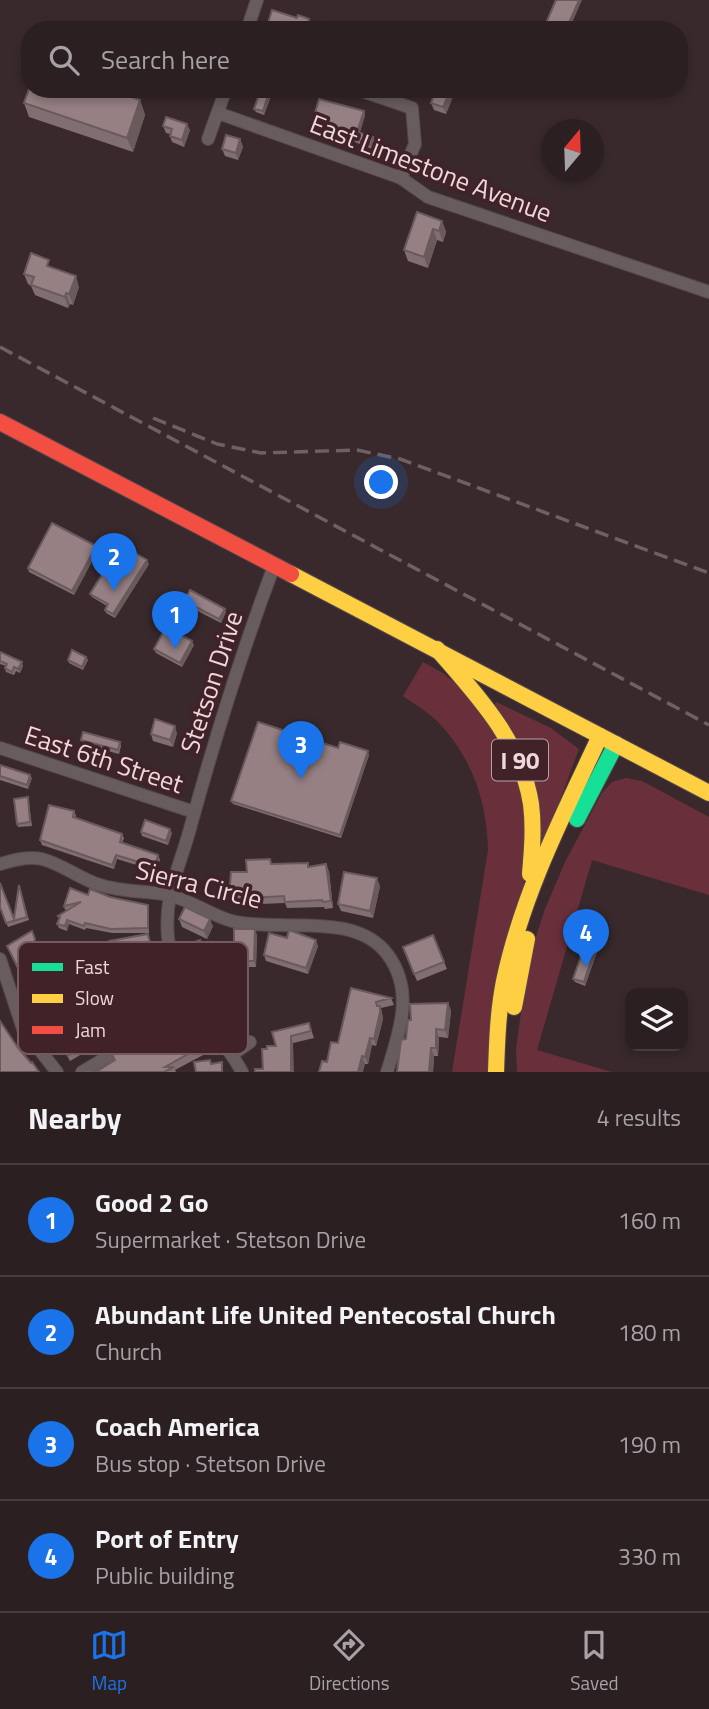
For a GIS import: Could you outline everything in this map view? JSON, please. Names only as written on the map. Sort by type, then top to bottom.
[{"type":"main road","points":[[0,422],[709,793]]},
{"type":"main road","name":"I 90","points":[[436,649],[498,720],[519,757],[531,801],[534,843],[527,897]]},
{"type":"main road","name":"I 90","points":[[496,1072],[498,1013],[505,967],[527,897],[600,736]]},
{"type":"main road","points":[[510,1072],[510,1033],[524,949],[555,863],[616,744]]},
{"type":"street","points":[[250,21],[257,0]]},
{"type":"street","points":[[208,139],[223,98]]},
{"type":"street","points":[[383,98],[412,108],[415,144],[401,178]]},
{"type":"street","name":"East Limestone Avenue","points":[[218,113],[401,178],[428,197],[709,292]]},
{"type":"street","name":"Stetson Drive","points":[[169,942],[167,919],[170,896],[194,812],[274,566]]},
{"type":"street","name":"East 6th Street","points":[[0,748],[194,812]]},
{"type":"street","name":"Sierra Circle","points":[[0,864],[22,858],[41,859],[100,885],[170,896],[230,920],[335,927],[353,931],[372,940],[388,955],[400,979],[405,1004],[402,1024],[387,1072]]},
{"type":"street","points":[[0,959],[18,1014]]},
{"type":"street","points":[[43,1054],[57,1072]]},
{"type":"street","points":[[82,1072],[112,1054]]},
{"type":"street","name":"Stetson Drive","points":[[233,1054],[242,1072]]},
{"type":"shaded area","points":[[423,662],[443,673],[468,694],[492,723],[526,801],[525,878],[489,1072],[452,1072],[488,850],[485,814],[475,781],[460,750],[438,722],[403,696]]},
{"type":"shaded area","points":[[496,702],[551,728],[579,749],[539,857],[495,706]]},
{"type":"shaded area","points":[[626,778],[642,781],[709,817],[709,895],[592,860],[537,1050],[612,1072],[517,1072],[516,1049],[528,961],[545,909],[565,862],[602,793],[612,782]]},
{"type":"building","points":[[556,0],[579,0],[570,21],[547,21]]},
{"type":"building","points":[[272,10],[309,19],[308,21],[269,21]]},
{"type":"building","points":[[26,98],[140,100],[127,138],[24,103]]},
{"type":"building","points":[[258,98],[267,98],[263,111],[254,109]]},
{"type":"building","points":[[433,98],[447,98],[443,107],[431,103]]},
{"type":"building","points":[[319,99],[364,111],[357,132],[373,137],[371,145],[349,136],[311,127]]},
{"type":"building","points":[[166,117],[187,124],[182,140],[170,136],[172,129],[163,126]]},
{"type":"building","points":[[226,135],[240,139],[236,153],[222,149]]},
{"type":"building","points":[[417,212],[442,221],[439,231],[433,229],[424,257],[404,250]]},
{"type":"building","points":[[31,253],[49,260],[47,266],[76,276],[69,294],[66,293],[65,297],[31,285],[34,277],[24,274]]},
{"type":"building","points":[[52,523],[96,546],[72,591],[28,568]]},
{"type":"building","points":[[132,551],[147,560],[113,614],[105,610],[108,604],[90,594],[103,573],[114,580]]},
{"type":"building","points":[[190,590],[225,609],[219,619],[184,601]]},
{"type":"building","points":[[166,627],[192,641],[180,663],[154,649]]},
{"type":"building","points":[[72,650],[86,657],[82,667],[68,660]]},
{"type":"building","points":[[0,652],[22,662],[18,669],[14,667],[12,672],[5,668],[7,664],[0,661]]},
{"type":"building","points":[[155,719],[175,726],[170,740],[151,734]]},
{"type":"building","points":[[258,722],[338,748],[340,742],[368,751],[340,835],[231,801]]},
{"type":"building","points":[[83,732],[120,742],[118,750],[81,740]]},
{"type":"building","points":[[0,765],[30,775],[27,785],[0,776]]},
{"type":"building","points":[[28,797],[30,822],[17,824],[14,799]]},
{"type":"building","points":[[49,805],[74,811],[73,817],[122,834],[120,842],[158,855],[155,867],[116,855],[112,865],[40,840]]},
{"type":"building","points":[[145,820],[170,829],[166,841],[141,832]]},
{"type":"building","points":[[270,859],[271,864],[308,863],[308,867],[326,864],[331,901],[285,902],[284,896],[229,899],[231,872],[247,872],[246,860]]},
{"type":"building","points":[[344,872],[377,878],[370,911],[338,904]]},
{"type":"building","points":[[0,883],[14,919],[19,885],[27,917],[6,923],[0,907]]},
{"type":"building","points":[[70,888],[88,895],[90,889],[110,897],[148,905],[148,928],[111,929],[85,923],[84,926],[67,920],[65,926],[57,924],[60,917],[58,916],[81,902],[64,906]]},
{"type":"building","points":[[185,907],[210,919],[204,931],[179,919]]},
{"type":"building","points":[[234,929],[255,929],[254,961],[248,961],[248,942],[234,942]]},
{"type":"building","points":[[289,930],[316,940],[306,968],[264,955],[269,933],[287,938]]},
{"type":"building","points":[[32,931],[34,942],[18,942],[18,968],[7,946]]},
{"type":"building","points":[[148,934],[150,942],[109,942]]},
{"type":"building","points":[[433,935],[444,962],[414,974],[403,947]]},
{"type":"building","points":[[585,945],[595,948],[584,982],[573,979]]},
{"type":"building","points":[[351,988],[391,998],[376,1002],[377,1006],[380,1006],[380,1012],[374,1039],[370,1038],[358,1072],[319,1072],[322,1061],[327,1062],[331,1042],[338,1043]]},
{"type":"building","points":[[448,1003],[445,1030],[436,1029],[436,1048],[431,1048],[429,1072],[397,1072],[401,1040],[406,1039],[408,1020],[411,1020],[410,1004]]},
{"type":"building","points":[[0,1021],[18,1048],[18,1054],[23,1054],[39,1072],[0,1072]]},
{"type":"building","points":[[309,1023],[311,1031],[291,1036],[291,1072],[255,1072],[255,1069],[263,1069],[262,1049],[276,1046],[272,1032]]},
{"type":"building","points":[[188,1054],[165,1067],[174,1067],[164,1072],[96,1072],[115,1060],[112,1055]]},
{"type":"building","points":[[210,1060],[211,1064],[222,1062],[222,1072],[196,1072],[194,1062]]},
{"type":"railway","points":[[0,347],[709,725]]},
{"type":"railway","points":[[153,418],[217,444],[261,453],[357,450],[400,459],[709,573]]},
{"type":"traffic: fast","points":[[577,819],[616,744]]},
{"type":"traffic: slow","points":[[291,574],[709,793]]},
{"type":"traffic: slow","points":[[437,649],[482,702],[518,760],[531,804],[533,830],[530,874]]},
{"type":"traffic: slow","points":[[496,1072],[502,992],[521,918],[545,856],[600,736]]},
{"type":"traffic: slow","points":[[514,1007],[527,939]]},
{"type":"traffic: jam","points":[[0,422],[291,574]]},
{"type":"place","name":"Abundant Life United Pentecostal Church","points":[[114,591]]},
{"type":"place","name":"Good 2 Go","points":[[175,649]]},
{"type":"place","name":"Coach America","points":[[301,779]]},
{"type":"place","name":"Port of Entry","points":[[586,967]]}]
